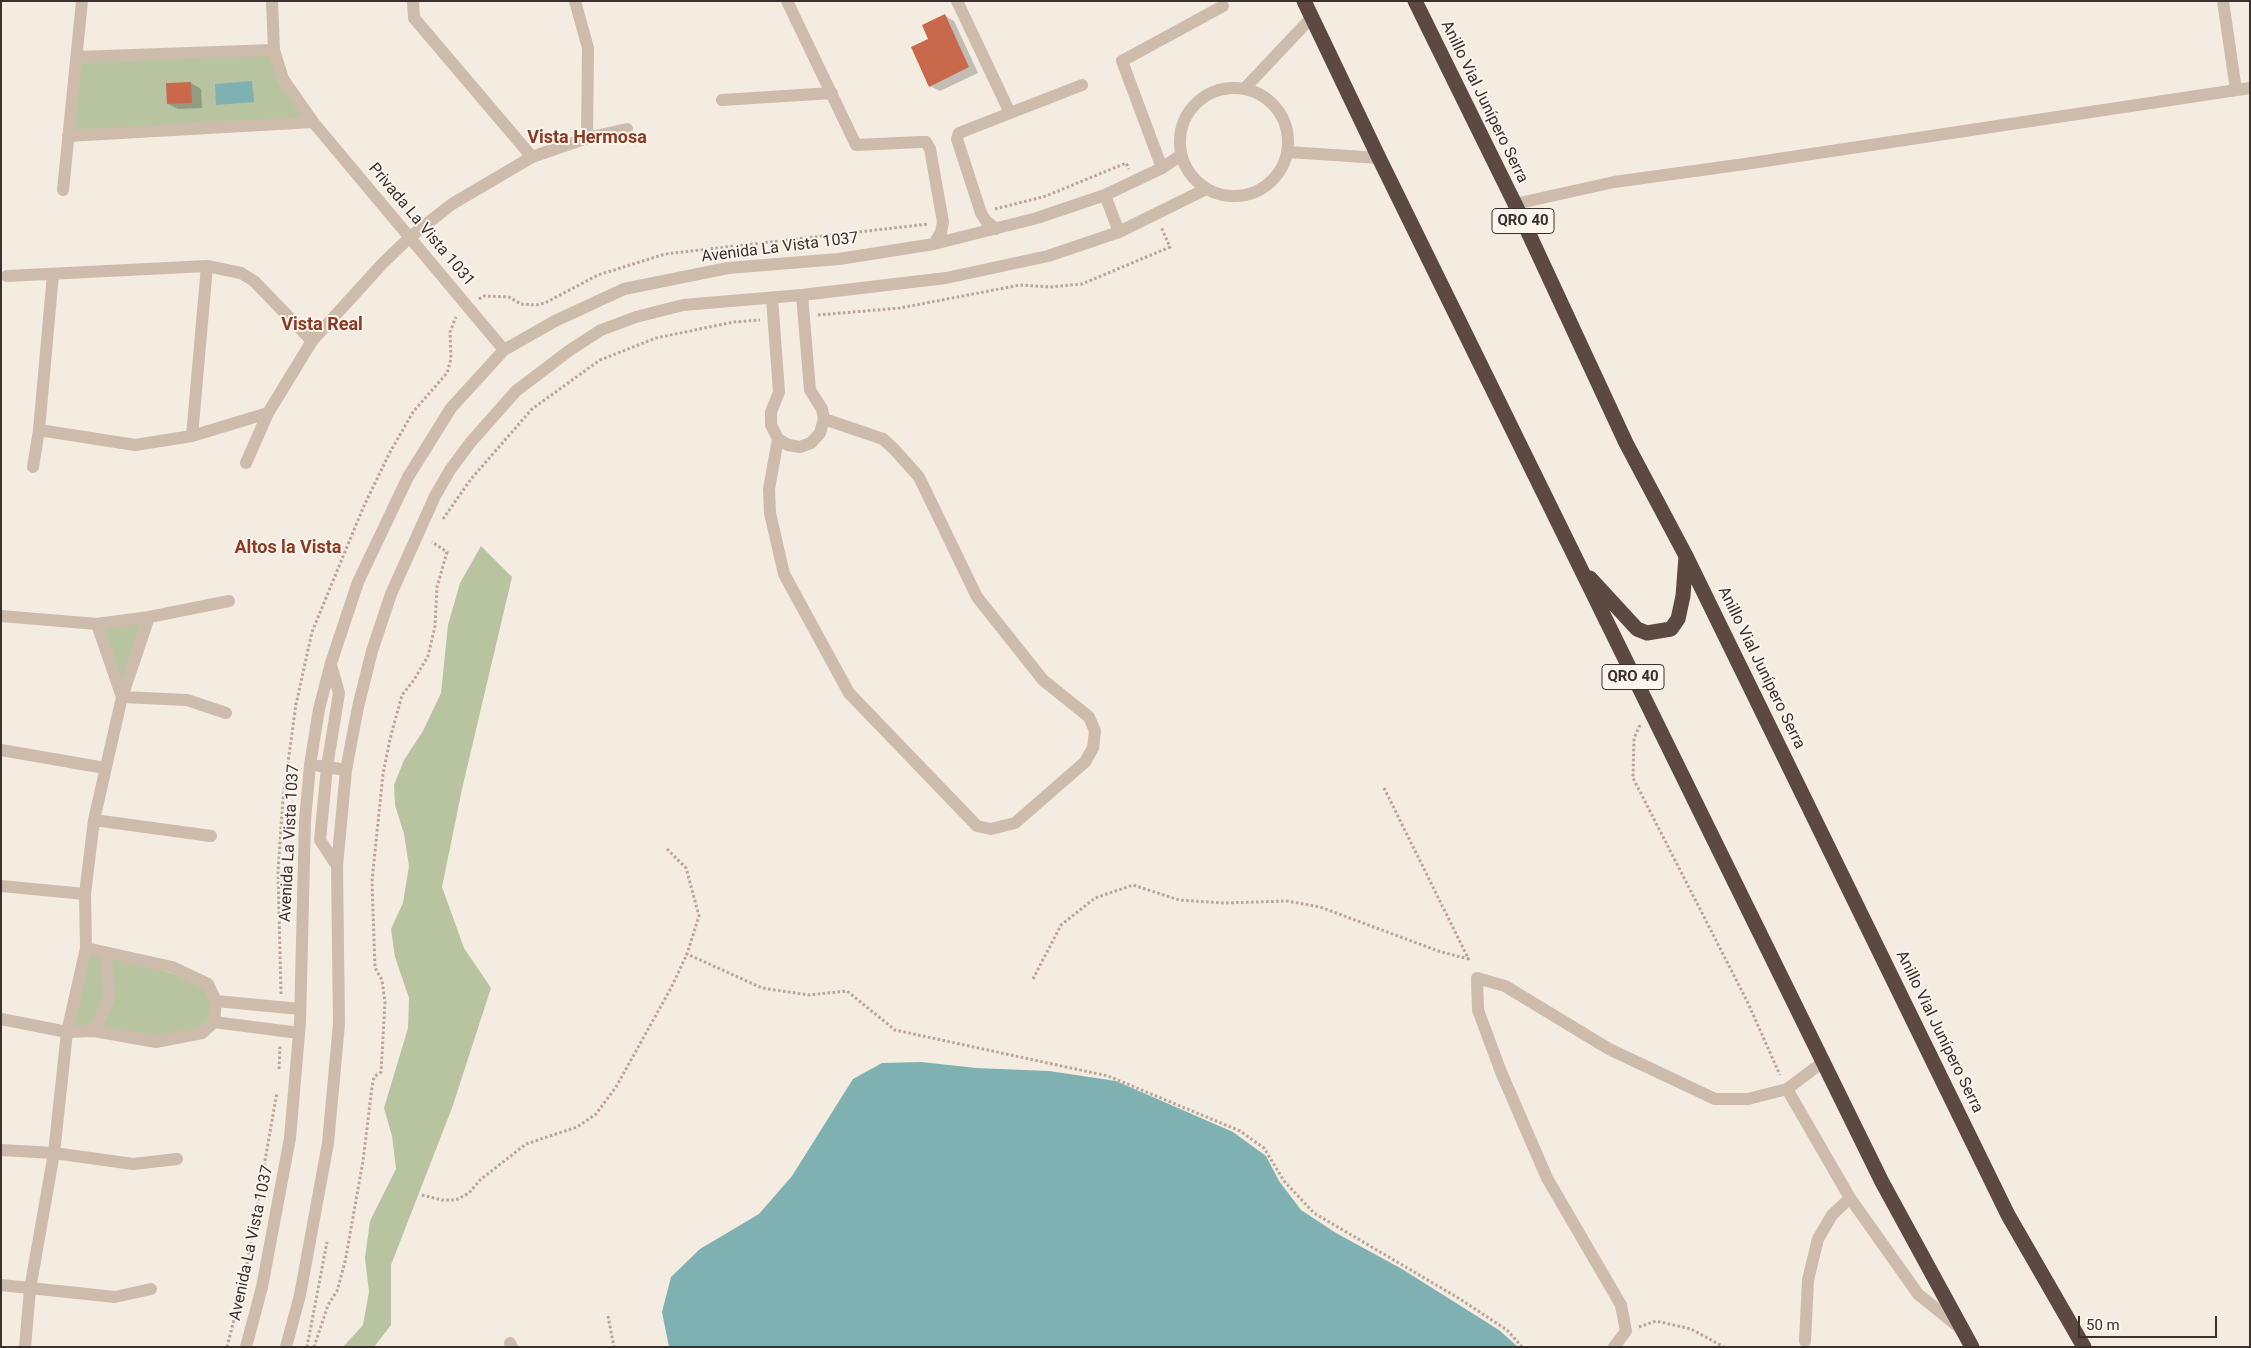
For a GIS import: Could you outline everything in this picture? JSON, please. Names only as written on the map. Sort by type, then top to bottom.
[{"type":"highway","name":"QRO 40","points":[[1304,1],[1379,158],[1882,1182],[1972,1347]]},
{"type":"highway","name":"Anillo Vial Junípero Serra","points":[[1414,1],[1516,204],[1626,443],[1686,556],[2008,1215],[2084,1347]]},
{"type":"highway","points":[[1579,566],[1637,629],[1647,633],[1671,628],[1678,619],[1683,596],[1686,556]]},
{"type":"street","points":[[63,190],[82,1]]},
{"type":"street","name":"Privada La Vista 1031","points":[[272,1],[274,50],[283,80],[313,122],[504,350]]},
{"type":"street","points":[[413,1],[414,18],[532,157]]},
{"type":"street","points":[[575,1],[588,48],[587,138]]},
{"type":"street","points":[[787,1],[856,145],[926,142],[930,149],[943,222],[941,232],[934,244]]},
{"type":"street","points":[[957,1],[1010,113]]},
{"type":"street","points":[[2223,1],[2236,90]]},
{"type":"street","points":[[1162,168],[1122,61],[1223,6]]},
{"type":"street","points":[[1245,88],[1312,17]]},
{"type":"street","points":[[77,57],[274,50]]},
{"type":"street","points":[[996,229],[986,221],[981,213],[957,139],[959,133],[1082,85]]},
{"type":"street","points":[[1223,88],[1245,88],[1265,96],[1280,111],[1288,131],[1288,152],[1280,172],[1266,187],[1246,196],[1225,197],[1206,189],[1190,175],[1181,155],[1180,133],[1188,112],[1203,96],[1223,88]]},
{"type":"street","points":[[1516,204],[1614,182],[2250,88]]},
{"type":"street","points":[[722,100],[832,93]]},
{"type":"street","points":[[68,136],[313,122]]},
{"type":"street","points":[[246,463],[268,413],[312,341],[383,263],[410,237],[452,204],[532,157],[587,138],[627,129]]},
{"type":"street","points":[[1288,152],[1379,158]]},
{"type":"street","name":"Avenida La Vista 1037","points":[[246,1347],[262,1287],[290,1138],[299,1033],[305,820],[310,765],[319,709],[331,663],[358,582],[408,477],[451,408],[504,350],[555,321],[624,289],[728,268],[839,259],[934,244],[996,229],[1104,195],[1162,168],[1181,155]]},
{"type":"street","points":[[286,1347],[300,1295],[328,1143],[338,1024],[337,866],[346,770],[358,707],[372,651],[391,594],[435,496],[450,470],[470,443],[516,391],[570,350],[593,335],[636,317],[683,305],[802,295],[946,278],[1048,256],[1119,232],[1206,189]]},
{"type":"street","points":[[1104,195],[1119,232]]},
{"type":"street","points":[[8,276],[207,266],[242,273],[254,281],[312,341]]},
{"type":"street","points":[[192,436],[207,266]]},
{"type":"street","points":[[33,466],[39,430],[53,274]]},
{"type":"street","points":[[772,298],[779,392],[771,412],[771,425],[778,439],[788,446],[800,447],[812,443],[820,433],[824,419],[822,409],[810,390],[802,295]]},
{"type":"street","points":[[39,430],[134,445],[192,436],[268,413]]},
{"type":"street","points":[[778,439],[769,490],[770,513],[784,574],[849,693],[977,826],[991,829],[1015,823],[1085,762],[1093,748],[1095,731],[1089,717],[1043,680],[977,597],[918,477],[894,449],[883,439],[824,419]]},
{"type":"street","points":[[1,616],[97,624],[149,617],[229,601]]},
{"type":"street","points":[[25,1347],[30,1289],[54,1152],[67,1032],[86,948],[85,894],[94,820],[122,697],[149,617]]},
{"type":"street","points":[[97,624],[122,697]]},
{"type":"street","points":[[331,663],[338,693],[326,767],[320,840],[337,866]]},
{"type":"street","points":[[122,697],[188,700],[226,713]]},
{"type":"street","points":[[1,750],[105,768]]},
{"type":"street","points":[[310,765],[346,770]]},
{"type":"street","points":[[94,820],[211,836]]},
{"type":"street","points":[[1,886],[85,894]]},
{"type":"street","points":[[1,1020],[67,1032],[94,1030],[156,1042],[202,1033],[214,1022],[216,1002],[208,984],[172,967],[86,948]]},
{"type":"street","points":[[94,1030],[109,998],[106,953]]},
{"type":"street","points":[[1614,1347],[1626,1331],[1622,1305],[1547,1178],[1501,1072],[1478,1010],[1477,978],[1505,986],[1609,1049],[1715,1099],[1748,1099],[1786,1090],[1823,1062]]},
{"type":"street","points":[[216,1002],[300,1009]]},
{"type":"street","points":[[214,1022],[299,1033]]},
{"type":"street","points":[[1786,1090],[1850,1198],[1918,1294],[1964,1331]]},
{"type":"street","points":[[1,1150],[54,1152],[133,1164],[177,1159]]},
{"type":"street","points":[[1805,1341],[1808,1280],[1818,1239],[1832,1215],[1850,1198]]},
{"type":"street","points":[[1,1285],[115,1297],[151,1289]]},
{"type":"path","points":[[981,213],[1046,196],[1126,163],[1134,182]]},
{"type":"path","points":[[803,316],[900,308],[1020,285],[1050,287],[1082,284],[1170,247],[1156,214]]},
{"type":"path","points":[[545,303],[598,275],[665,254],[943,222]]},
{"type":"path","points":[[440,523],[471,479],[532,410],[600,360],[656,338],[734,322],[774,318]]},
{"type":"path","points":[[428,551],[435,536]]},
{"type":"path","points":[[314,1347],[324,1314],[337,1291],[345,1262],[363,1161],[374,1076],[381,1072],[385,1002],[382,980],[375,968],[373,872],[383,774],[390,739],[402,695],[414,680],[428,656],[435,626],[437,587],[447,552],[432,542]]},
{"type":"path","points":[[1649,708],[1634,738],[1633,778],[1747,1001],[1786,1090]]},
{"type":"path","points":[[1384,788],[1477,978]]},
{"type":"path","points":[[422,1195],[442,1200],[456,1200],[469,1193],[480,1180],[526,1144],[577,1127],[596,1114],[616,1087],[671,988],[687,954],[699,916],[686,868],[667,849]]},
{"type":"path","points":[[1033,978],[1061,925],[1095,898],[1133,885],[1179,900],[1224,903],[1287,901],[1320,907],[1441,952],[1469,959]]},
{"type":"path","points":[[687,954],[762,988],[809,995],[847,992],[895,1030],[1108,1076],[1240,1131],[1264,1148],[1284,1181],[1314,1213],[1460,1300],[1506,1330],[1522,1347]]},
{"type":"path","points":[[307,1347],[325,1262],[328,1235]]},
{"type":"path","points":[[608,1316],[614,1347]]},
{"type":"path","points":[[1626,1331],[1656,1321],[1691,1329],[1724,1347]]},
{"type":"green space","points":[[274,50],[313,122],[68,136],[77,57]]},
{"type":"green space","points":[[481,546],[512,577],[462,789],[442,887],[464,948],[491,988],[452,1108],[391,1265],[391,1325],[374,1347],[343,1347],[363,1325],[369,1292],[365,1258],[370,1221],[396,1169],[392,1136],[384,1108],[408,1028],[409,998],[395,957],[391,929],[403,903],[409,866],[404,834],[395,805],[394,785],[404,760],[423,731],[441,693],[448,625],[460,583]]},
{"type":"green space","points":[[149,617],[122,697],[97,624]]},
{"type":"green space","points":[[86,948],[208,984],[214,1022],[202,1033],[156,1042],[67,1032]]},
{"type":"water","points":[[252,81],[254,102],[216,105],[215,84]]},
{"type":"water","points":[[921,1062],[976,1068],[1049,1071],[1116,1081],[1233,1132],[1266,1156],[1279,1181],[1301,1210],[1336,1233],[1402,1269],[1499,1330],[1518,1347],[669,1347],[662,1312],[671,1277],[700,1249],[759,1214],[792,1176],[853,1079],[882,1063]]},
{"type":"building","points":[[945,14],[969,67],[929,87],[911,47],[928,39],[922,25]]},
{"type":"building","points":[[191,82],[192,103],[167,104],[166,83]]},
{"type":"district","name":"Vista Hermosa","points":[[587,138]]},
{"type":"district","name":"Vista Real","points":[[322,325]]},
{"type":"district","name":"Altos la Vista","points":[[288,548]]}]
